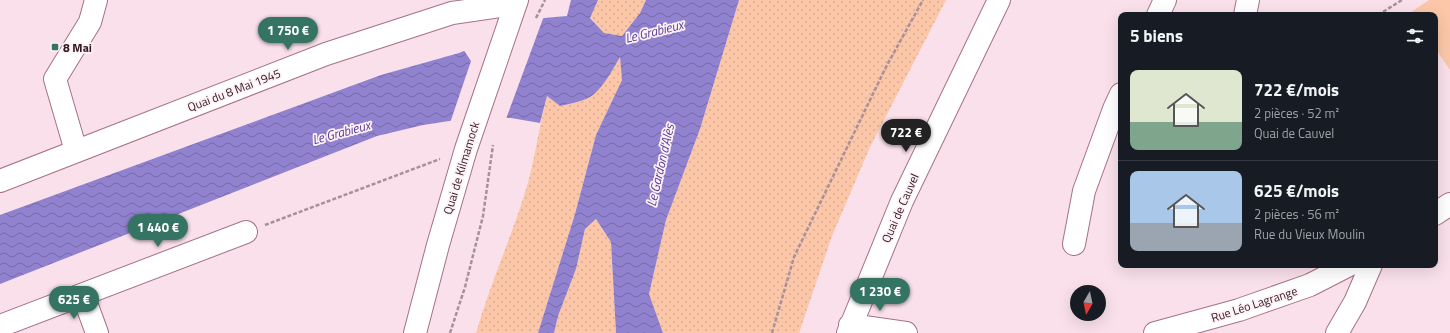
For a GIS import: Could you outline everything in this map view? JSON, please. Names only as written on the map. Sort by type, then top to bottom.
[{"type":"street","points":[[76,151],[55,79],[90,22],[96,0]]},
{"type":"street","name":"Quai de Cauvel","points":[[849,329],[902,201],[1000,0]]},
{"type":"street","points":[[1159,12],[1165,0]]},
{"type":"street","points":[[1246,12],[1248,0]]},
{"type":"street","name":"Quai du 8 Mai 1945","points":[[0,180],[326,54],[452,13],[513,9]]},
{"type":"street","name":"Quai de Kilmamock","points":[[415,333],[438,245],[469,140],[513,9]]},
{"type":"street","points":[[1074,244],[1084,192],[1118,100]]},
{"type":"street","points":[[0,326],[246,232]]},
{"type":"street","name":"Rue Léo Lagrange","points":[[1155,333],[1240,310],[1310,285],[1343,268]]},
{"type":"street","points":[[1336,333],[1355,302],[1371,268]]},
{"type":"street","points":[[83,295],[97,333]]},
{"type":"street","points":[[849,329],[906,333]]},
{"type":"path","points":[[772,333],[794,257],[886,67],[923,0]]},
{"type":"path","points":[[1383,12],[1402,0]]},
{"type":"path","points":[[246,232],[469,140]]},
{"type":"path","points":[[450,333],[465,287],[484,216],[493,140]]},
{"type":"shaded area","points":[[598,0],[646,0],[640,13],[622,36],[604,33],[590,17]]},
{"type":"shaded area","points":[[739,0],[946,0],[870,147],[832,236],[799,333],[663,333],[649,294],[666,220],[700,129]]},
{"type":"shaded area","points":[[1429,0],[1450,0],[1450,70],[1438,52],[1438,12],[1411,12]]},
{"type":"shaded area","points":[[620,56],[622,80],[596,135],[575,214],[538,333],[476,333],[488,294],[529,179],[547,96],[560,106],[579,102],[590,97],[603,84]]},
{"type":"shaded area","points":[[596,219],[611,242],[616,333],[554,333],[558,316],[576,269],[585,229]]},
{"type":"water","points":[[571,0],[598,0],[590,18],[604,33],[622,36],[640,13],[646,0],[739,0],[700,129],[666,220],[649,294],[663,333],[616,333],[611,242],[596,219],[585,229],[576,269],[558,316],[554,333],[538,333],[575,214],[596,135],[622,80],[620,57],[605,82],[590,97],[560,106],[547,96],[540,123],[511,118],[482,116],[423,125],[377,136],[0,284],[0,215],[381,75],[459,53],[544,18],[567,16]]},
{"type":"pier","points":[[544,16],[506,119],[483,118],[450,123],[471,61],[463,49]]},
{"type":"place","name":"8 Mai","points":[[55,47]]},
{"type":"water label","name":"Le Grabieux","points":[[654,31]]},
{"type":"water label","name":"Le Grabieux","points":[[341,132]]},
{"type":"water label","name":"Le Gardon d'Alès","points":[[660,165]]}]
